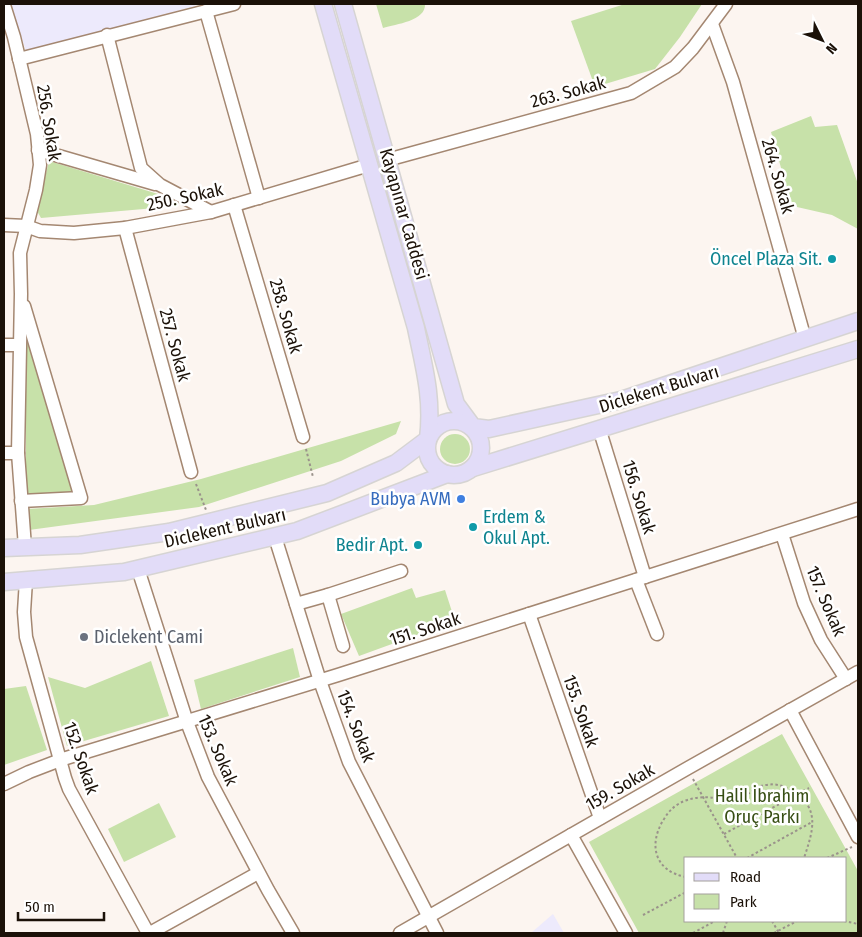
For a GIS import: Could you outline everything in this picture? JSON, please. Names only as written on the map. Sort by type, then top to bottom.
[{"type":"main road","name":"Kayapınar Caddesi","points":[[323,4],[416,328],[427,380],[431,416],[428,439]]},
{"type":"main road","name":"Kayapınar Caddesi","points":[[343,4],[456,404],[473,427]]},
{"type":"main road","name":"Diclekent Bulvarı","points":[[473,427],[489,429],[621,400],[858,321]]},
{"type":"main road","name":"Diclekent Bulvarı","points":[[473,468],[858,349]]},
{"type":"main road","points":[[456,420],[465,422],[473,427],[481,443],[481,452],[473,468],[456,475],[439,471],[432,465],[426,448],[432,430],[439,424],[456,420]]},
{"type":"main road","name":"Diclekent Bulvarı","points":[[4,548],[80,545],[169,532],[327,493],[396,463],[428,439]]},
{"type":"main road","name":"Diclekent Bulvarı","points":[[4,582],[124,572],[275,537],[297,531],[447,474]]},
{"type":"street","points":[[19,59],[234,4]]},
{"type":"street","name":"263. Sokak","points":[[387,160],[631,93],[675,67],[712,24],[726,4]]},
{"type":"street","name":"256. Sokak","points":[[4,5],[8,35],[19,59],[37,134],[40,164],[36,190],[20,253],[18,453],[25,547]]},
{"type":"street","points":[[206,11],[258,198]]},
{"type":"street","name":"264. Sokak","points":[[712,24],[733,82],[805,339]]},
{"type":"street","points":[[107,35],[141,168],[160,185]]},
{"type":"street","points":[[38,150],[160,185],[211,212]]},
{"type":"street","name":"250. Sokak","points":[[4,224],[26,226],[40,231],[74,234],[125,228],[211,212],[369,165]]},
{"type":"street","name":"258. Sokak","points":[[234,205],[303,437]]},
{"type":"street","name":"257. Sokak","points":[[125,228],[191,472]]},
{"type":"street","points":[[21,294],[81,498],[21,501]]},
{"type":"street","points":[[4,345],[19,345]]},
{"type":"street","name":"156. Sokak","points":[[599,428],[657,634]]},
{"type":"street","points":[[4,453],[18,453]]},
{"type":"street","name":"151. Sokak","points":[[4,784],[61,760],[320,681],[858,509]]},
{"type":"street","name":"157. Sokak","points":[[782,534],[804,604],[821,640],[846,679]]},
{"type":"street","name":"154. Sokak","points":[[275,537],[320,681],[349,762],[437,933]]},
{"type":"street","name":"153. Sokak","points":[[138,569],[187,722],[208,777],[258,872],[293,933]]},
{"type":"street","points":[[296,604],[401,571]]},
{"type":"street","name":"152. Sokak","points":[[26,580],[24,612],[26,637],[69,789],[149,933]]},
{"type":"street","points":[[328,595],[343,646]]},
{"type":"street","name":"155. Sokak","points":[[529,614],[600,818]]},
{"type":"street","name":"159. Sokak","points":[[400,933],[858,672]]},
{"type":"street","points":[[790,710],[858,837]]},
{"type":"street","points":[[571,835],[626,933]]},
{"type":"street","points":[[149,933],[258,872]]},
{"type":"path","points":[[303,437],[313,477]]},
{"type":"path","points":[[191,472],[206,510]]},
{"type":"path","points":[[688,768],[702,798],[736,857]]},
{"type":"path","points":[[684,877],[672,874],[658,859],[654,842],[660,826],[669,811],[680,803],[692,799],[713,798],[725,802],[741,798],[768,784],[782,785],[797,795],[806,803],[812,814],[813,828],[804,857]]},
{"type":"path","points":[[723,835],[809,788]]},
{"type":"path","points":[[749,857],[812,822]]},
{"type":"path","points":[[829,857],[858,844]]},
{"type":"path","points":[[643,915],[684,893]]},
{"type":"path","points":[[693,933],[713,922]]},
{"type":"path","points":[[774,933],[795,922]]},
{"type":"shaded area","points":[[11,4],[194,4],[195,6],[26,51]]},
{"type":"shaded area","points":[[553,914],[564,933],[531,933]]},
{"type":"green space","points":[[376,4],[425,4],[424,10],[416,18],[383,28]]},
{"type":"green space","points":[[625,4],[702,4],[680,37],[655,69],[595,87],[571,21]]},
{"type":"green space","points":[[811,116],[815,127],[837,125],[858,184],[858,229],[832,215],[797,207],[790,200],[771,132]]},
{"type":"green space","points":[[49,161],[178,200],[178,206],[41,218],[37,211]]},
{"type":"green space","points":[[30,337],[75,494],[26,497],[26,338]]},
{"type":"green space","points":[[401,421],[396,434],[341,461],[199,507],[29,530],[27,509],[94,505],[201,479]]},
{"type":"green space","points":[[455,434],[466,438],[470,449],[466,460],[455,464],[444,460],[440,449],[444,438]]},
{"type":"green space","points":[[412,588],[416,598],[445,590],[455,621],[359,656],[341,614]]},
{"type":"green space","points":[[293,648],[300,677],[201,709],[194,680]]},
{"type":"green space","points":[[151,661],[169,716],[67,746],[48,677],[85,688]]},
{"type":"green space","points":[[26,686],[47,750],[4,765],[4,689]]},
{"type":"green space","name":"Halil İbrahim Oruç Parkı","points":[[782,734],[858,871],[858,933],[639,933],[589,842]]},
{"type":"green space","points":[[159,803],[176,837],[124,862],[108,829]]},
{"type":"place","name":"Öncel Plaza Sit.","points":[[832,259]]},
{"type":"place","name":"Bubya AVM","points":[[461,499]]},
{"type":"place","name":"Erdem & Okul Apt.","points":[[473,527]]},
{"type":"place","name":"Bedir Apt.","points":[[418,545]]},
{"type":"place","name":"Diclekent Cami","points":[[84,637]]}]
